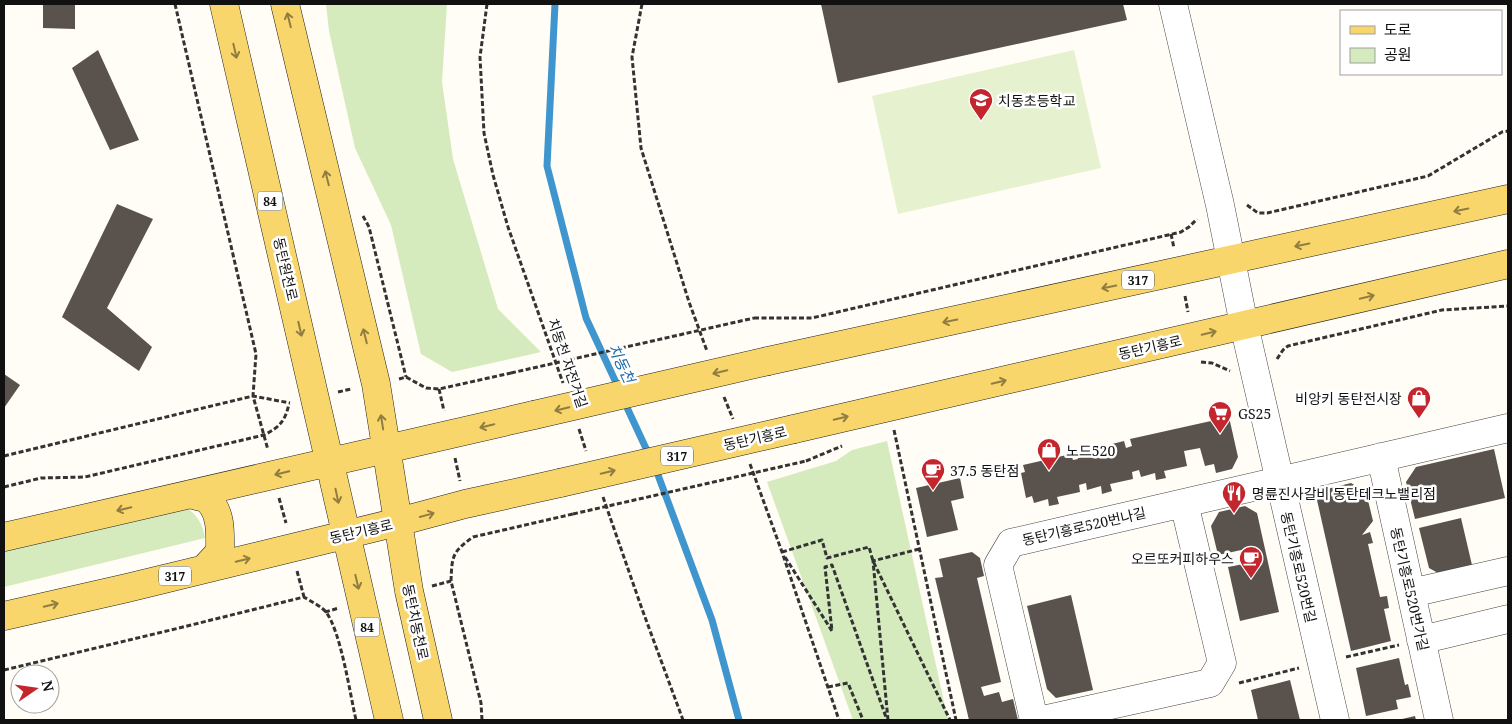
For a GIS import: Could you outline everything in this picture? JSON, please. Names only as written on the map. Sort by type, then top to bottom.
[{"type":"main road","name":"동탄원천로","points":[[224,4],[346,534]]},
{"type":"main road","points":[[285,4],[376,384],[398,522]]},
{"type":"main road","name":"317","points":[[4,537],[768,361],[1508,200]]},
{"type":"main road","name":"동탄기흥로","points":[[4,616],[292,548],[465,504],[794,429],[1197,349],[1244,325],[1508,264]]},
{"type":"main road","points":[[190,494],[208,500],[216,512],[220,531],[220,552],[204,569]]},
{"type":"main road","name":"동탄치동천로","points":[[398,522],[409,591],[438,720]]},
{"type":"main road","name":"84","points":[[346,534],[389,720]]},
{"type":"street","name":"동탄기흥로520번길","points":[[1173,4],[1220,205],[1244,325],[1279,480],[1335,720]]},
{"type":"street","points":[[1279,480],[1508,428]]},
{"type":"street","name":"동탄기흥로520번가길","points":[[1381,457],[1439,720]]},
{"type":"street","name":"동탄기흥로520번나길","points":[[1034,720],[998,565],[1011,543],[1279,480]]},
{"type":"street","points":[[1043,720],[1210,683],[1222,663],[1184,503]]},
{"type":"street","points":[[1411,593],[1508,571]]},
{"type":"street","points":[[1421,640],[1508,620]]},
{"type":"path","points":[[175,4],[256,354],[253,396],[304,597],[325,612],[334,629],[340,646],[356,720]]},
{"type":"path","name":"치동천 자전거길","points":[[487,4],[480,58],[484,132],[493,175],[508,227],[564,385]]},
{"type":"path","points":[[1245,204],[1258,213],[1267,213],[1428,176],[1508,130]]},
{"type":"path","points":[[4,456],[253,396],[289,403],[406,377],[426,388],[439,389],[754,318],[812,318],[1181,232],[1198,219]]},
{"type":"path","points":[[1171,234],[1197,349]]},
{"type":"path","points":[[1277,359],[1288,346],[1442,310],[1508,306]]},
{"type":"path","points":[[439,389],[473,537]]},
{"type":"path","points":[[4,487],[41,478],[85,477],[264,436],[277,428],[286,416],[289,403]]},
{"type":"path","name":"치동천 자전거길","points":[[576,423],[590,460]]},
{"type":"path","points":[[894,430],[956,720]]},
{"type":"path","points":[[482,720],[481,704],[451,581],[452,561],[460,547],[473,537],[806,461]]},
{"type":"path","points":[[599,488],[683,720]]},
{"type":"path","points":[[822,540],[827,558],[869,546],[873,561],[887,720],[832,565],[825,567],[832,630],[782,552],[822,540]]},
{"type":"path","points":[[873,561],[920,548]]},
{"type":"path","points":[[873,561],[950,720]]},
{"type":"path","points":[[4,670],[304,597]]},
{"type":"path","points":[[828,687],[848,683],[863,720]]},
{"type":"green space","points":[[326,4],[447,4],[442,82],[453,159],[498,309],[541,352],[452,372],[421,354],[391,225],[355,148],[329,31]]},
{"type":"green space","points":[[1074,50],[1101,168],[898,214],[872,96]]},
{"type":"green space","points":[[887,441],[948,720],[853,720],[767,482],[836,461],[852,450]]},
{"type":"green space","points":[[184,505],[198,519],[205,538],[4,587],[4,548]]},
{"type":"building","points":[[43,4],[75,4],[75,29],[43,28]]},
{"type":"building","points":[[821,4],[1123,4],[1127,20],[838,83]]},
{"type":"building","points":[[98,50],[139,140],[110,150],[72,68]]},
{"type":"building","points":[[117,204],[153,219],[107,308],[152,347],[139,371],[62,317]]},
{"type":"building","points":[[4,374],[20,385],[4,408]]},
{"type":"building","points":[[1229,417],[1238,457],[1232,469],[1216,473],[1214,464],[1205,466],[1200,448],[1184,451],[1187,466],[1164,471],[1166,478],[1156,480],[1155,473],[1141,477],[1139,470],[1132,472],[1133,479],[1110,484],[1112,491],[1102,494],[1101,486],[1087,490],[1086,483],[1079,485],[1080,492],[1057,497],[1059,504],[1049,506],[1048,499],[1034,503],[1032,496],[1026,498],[1021,473],[1025,472],[1023,465],[1071,454],[1073,460],[1078,459],[1076,453],[1124,441],[1126,448],[1132,446],[1130,439]]},
{"type":"building","points":[[1494,449],[1505,498],[1415,519],[1406,482],[1416,467]]},
{"type":"building","points":[[960,478],[964,498],[951,501],[958,530],[927,537],[916,488]]},
{"type":"building","points":[[1351,483],[1366,492],[1373,521],[1362,535],[1370,532],[1373,543],[1368,544],[1380,597],[1387,596],[1389,608],[1384,609],[1391,641],[1351,651],[1317,500],[1319,491]]},
{"type":"building","points":[[1245,506],[1257,513],[1279,612],[1240,621],[1228,567],[1249,563],[1246,549],[1218,555],[1211,526],[1219,512]]},
{"type":"building","points":[[1461,518],[1472,565],[1438,573],[1429,568],[1419,528]]},
{"type":"building","points":[[972,552],[980,558],[984,576],[977,578],[1001,682],[981,687],[984,696],[999,692],[1002,702],[1013,699],[1018,720],[969,720],[935,578],[943,577],[939,559]]},
{"type":"building","points":[[1071,595],[1093,690],[1056,698],[1047,689],[1027,606]]},
{"type":"building","points":[[1399,658],[1405,685],[1408,684],[1411,697],[1396,700],[1398,709],[1366,716],[1356,668]]},
{"type":"building","points":[[1290,680],[1300,720],[1258,720],[1251,690]]},
{"type":"building","points":[[1415,716],[1416,720],[1402,720],[1402,719]]},
{"type":"waterway","name":"치동천","points":[[555,4],[547,166],[586,318],[619,389]]},
{"type":"waterway","name":"치동천","points":[[623,399],[650,457]]},
{"type":"waterway","name":"치동천","points":[[655,467],[712,620],[739,720]]},
{"type":"place","name":"치동초등학교","points":[[981,121]]},
{"type":"place","name":"비앙키 동탄전시장","points":[[1419,419]]},
{"type":"place","name":"GS25","points":[[1220,434]]},
{"type":"place","name":"노드520","points":[[1049,471]]},
{"type":"place","name":"37.5 동탄점","points":[[933,491]]},
{"type":"place","name":"명륜진사갈비 동탄테크노밸리점","points":[[1234,514]]},
{"type":"place","name":"오르또커피하우스","points":[[1251,579]]}]
